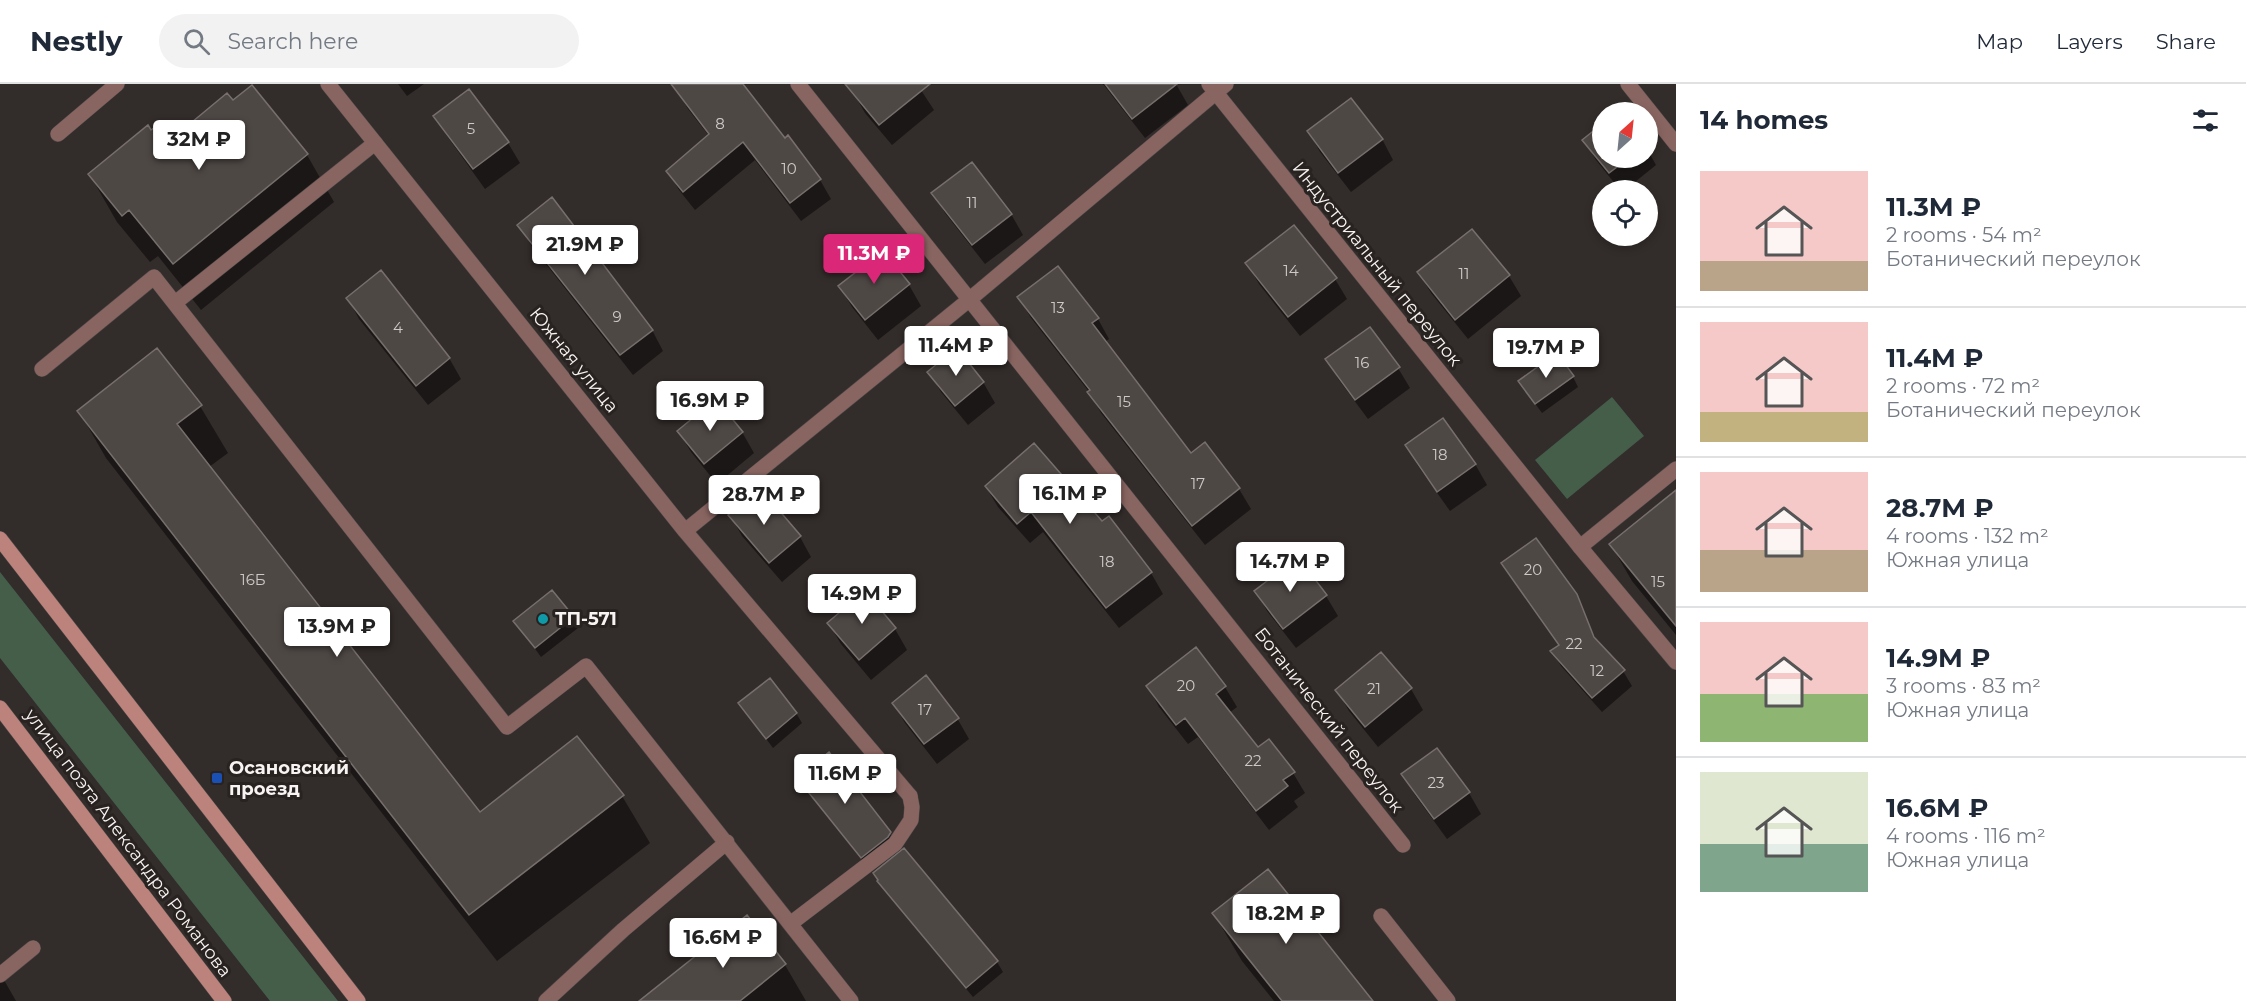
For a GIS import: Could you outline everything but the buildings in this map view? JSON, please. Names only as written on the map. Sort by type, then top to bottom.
[{"type":"main road","points":[[0,539],[358,1001]]},
{"type":"main road","name":"улица поэта Александра Романова","points":[[0,708],[224,1001]]},
{"type":"street","points":[[58,134],[117,84]]},
{"type":"street","name":"Южная улица","points":[[328,84],[686,531],[910,796],[911,820],[895,844],[790,924]]},
{"type":"street","name":"Ботанический переулок","points":[[798,84],[1403,845]]},
{"type":"street","points":[[1628,84],[1676,144]]},
{"type":"street","points":[[686,531],[970,299],[1217,87]]},
{"type":"street","name":"Индустриальный переулок","points":[[1217,87],[1580,547],[1676,662]]},
{"type":"street","points":[[175,303],[375,143]]},
{"type":"street","points":[[42,369],[154,277],[507,727],[586,666],[851,1001]]},
{"type":"street","points":[[1580,547],[1676,470]]},
{"type":"street","points":[[546,1001],[623,930],[727,842]]},
{"type":"street","points":[[1381,916],[1448,1001]]},
{"type":"street","points":[[0,975],[33,948]]},
{"type":"green space","points":[[1612,397],[1644,436],[1567,499],[1535,460]]},
{"type":"green space","points":[[0,572],[338,1001],[270,1001],[0,658]]},
{"type":"place","name":"ТП-571","points":[[543,619]]},
{"type":"place","name":"Осановский проезд","points":[[217,778]]}]
